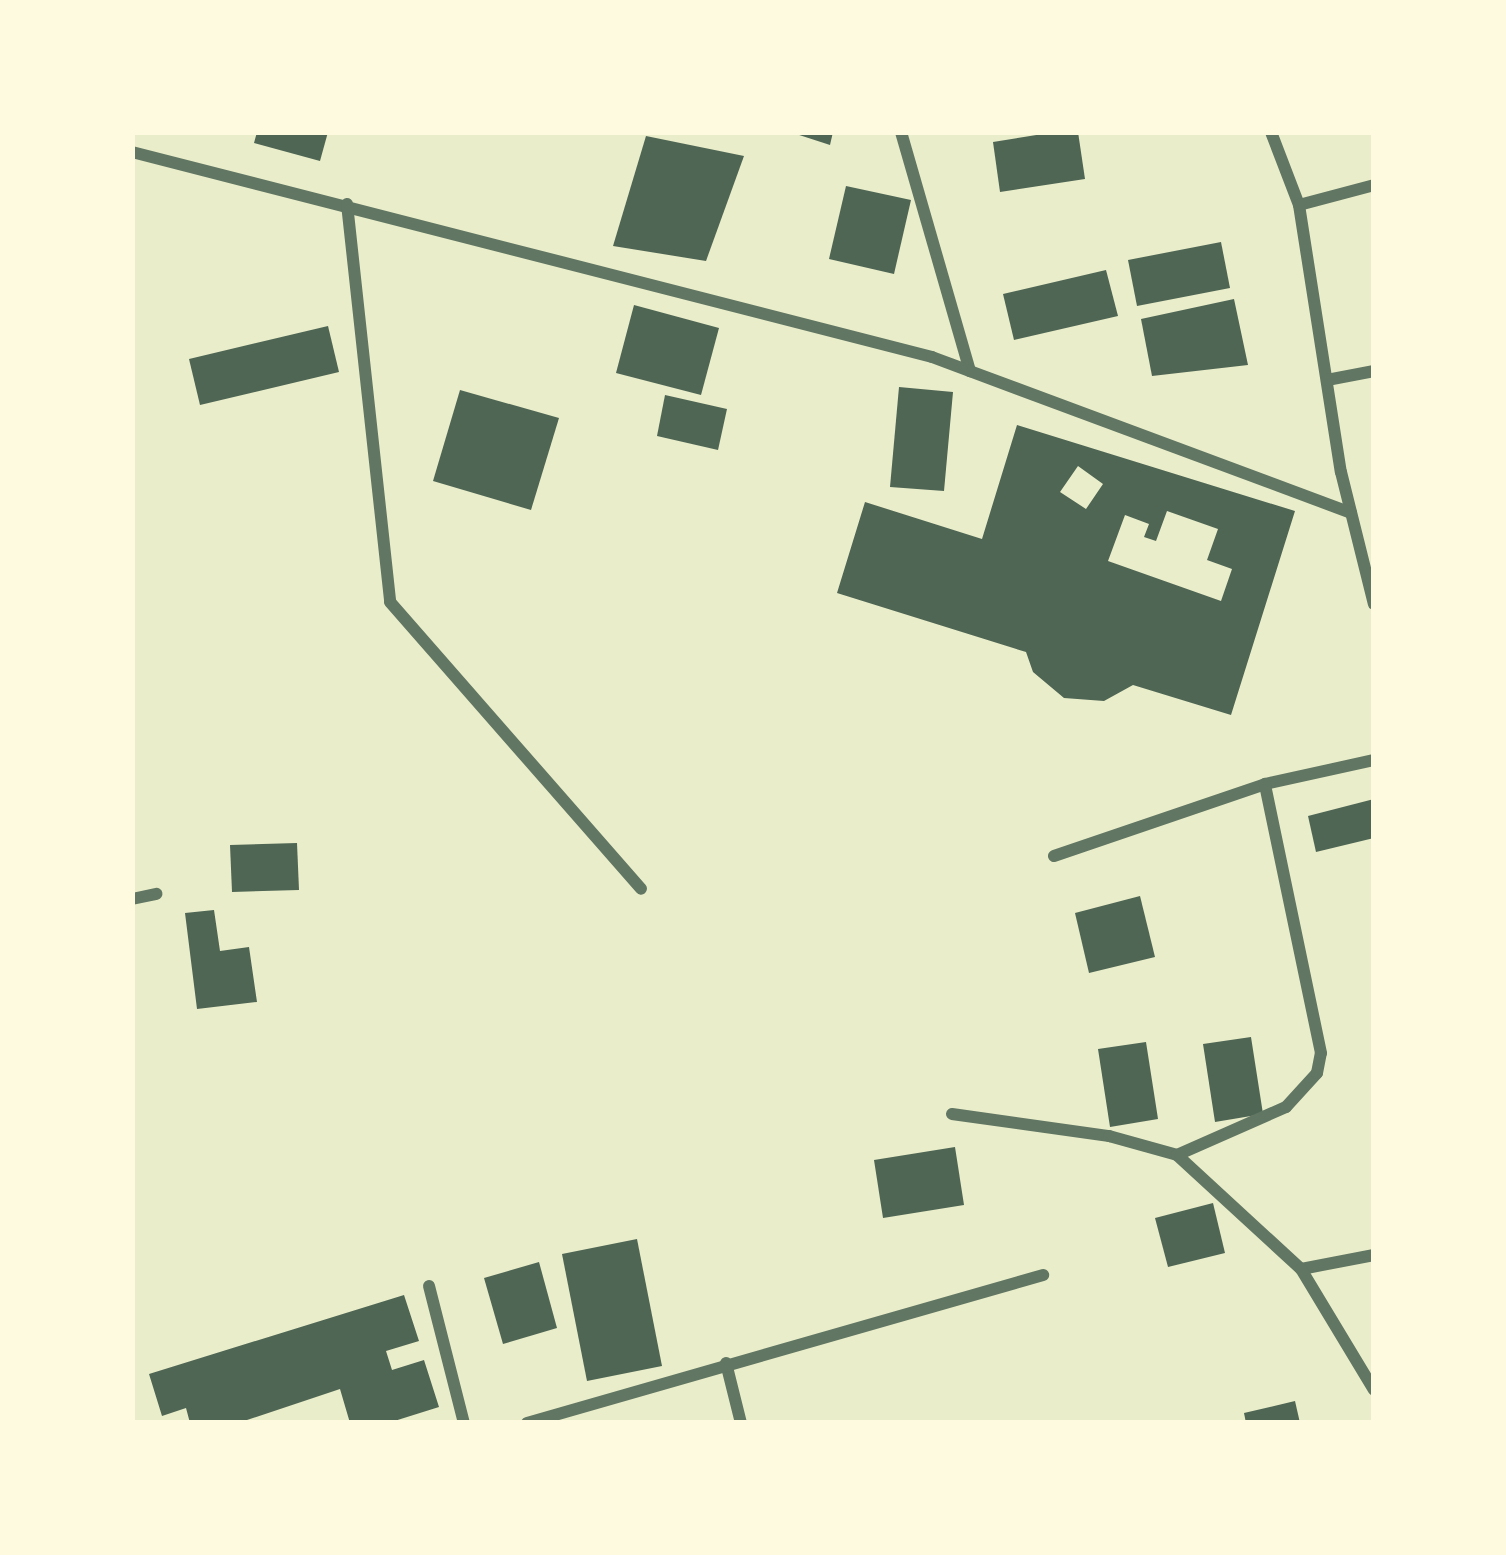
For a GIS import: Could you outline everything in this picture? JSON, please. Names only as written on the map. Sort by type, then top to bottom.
[{"type":"street","points":[[901,132],[970,371]]},
{"type":"street","points":[[1271,132],[1299,205],[1327,380],[1374,604]]},
{"type":"street","points":[[132,152],[347,204],[970,371],[1352,513]]},
{"type":"street","points":[[1299,205],[1374,185]]},
{"type":"street","points":[[347,204],[390,602],[641,890]]},
{"type":"street","points":[[1327,380],[1374,371]]},
{"type":"street","points":[[1054,856],[1265,784],[1374,760]]},
{"type":"street","points":[[1178,1155],[1286,1107],[1317,1073],[1322,1053],[1265,784]]},
{"type":"street","points":[[132,899],[155,894]]},
{"type":"street","points":[[952,1114],[1109,1136],[1178,1155],[1300,1269],[1374,1390]]},
{"type":"street","points":[[1300,1269],[1374,1256]]},
{"type":"street","points":[[527,1423],[1043,1274]]},
{"type":"street","points":[[429,1286],[464,1423]]},
{"type":"street","points":[[726,1363],[741,1423]]},
{"type":"building","points":[[257,132],[328,132],[320,161],[254,143]]},
{"type":"building","points":[[790,132],[833,132],[830,145]]},
{"type":"building","points":[[1078,132],[1085,179],[1000,192],[993,142]]},
{"type":"building","points":[[646,136],[744,156],[706,261],[613,246]]},
{"type":"building","points":[[846,186],[911,200],[894,274],[829,259]]},
{"type":"building","points":[[1221,242],[1230,288],[1137,306],[1128,260]]},
{"type":"building","points":[[1106,270],[1118,316],[1014,340],[1003,294]]},
{"type":"building","points":[[1234,299],[1248,365],[1152,376],[1141,319]]},
{"type":"building","points":[[634,305],[719,328],[701,395],[616,373]]},
{"type":"building","points":[[328,326],[339,372],[200,405],[189,359]]},
{"type":"building","points":[[899,387],[953,392],[944,491],[890,487]]},
{"type":"building","points":[[460,390],[559,418],[531,510],[433,481]]},
{"type":"building","points":[[665,395],[727,409],[718,450],[657,436]]},
{"type":"building","points":[[1017,425],[1295,511],[1231,715],[1133,685],[1104,701],[1064,698],[1033,672],[1026,652],[837,593],[865,502],[982,539]],"holes":[[[1078,466],[1103,484],[1086,509],[1060,492]],[[1167,511],[1218,529],[1207,560],[1232,569],[1221,601],[1108,561],[1125,515],[1149,524],[1144,537],[1156,541]]]},
{"type":"building","points":[[1374,799],[1374,838],[1316,852],[1308,816]]},
{"type":"building","points":[[297,843],[299,890],[232,892],[230,845]]},
{"type":"building","points":[[1140,896],[1155,957],[1089,973],[1075,913]]},
{"type":"building","points":[[214,910],[220,951],[249,947],[257,1002],[197,1009],[185,913]]},
{"type":"building","points":[[1251,1037],[1263,1114],[1215,1122],[1203,1044]]},
{"type":"building","points":[[1146,1042],[1158,1119],[1110,1127],[1098,1049]]},
{"type":"building","points":[[955,1147],[964,1205],[883,1218],[874,1160]]},
{"type":"building","points":[[1213,1203],[1225,1253],[1168,1267],[1155,1218]]},
{"type":"building","points":[[637,1239],[662,1366],[587,1381],[562,1254]]},
{"type":"building","points":[[539,1262],[557,1328],[503,1344],[484,1278]]},
{"type":"building","points":[[404,1295],[419,1341],[386,1351],[392,1370],[424,1360],[439,1407],[388,1423],[350,1423],[340,1389],[238,1423],[190,1423],[186,1408],[162,1416],[149,1374]]},
{"type":"building","points":[[1295,1401],[1300,1423],[1246,1423],[1244,1413]]}]
